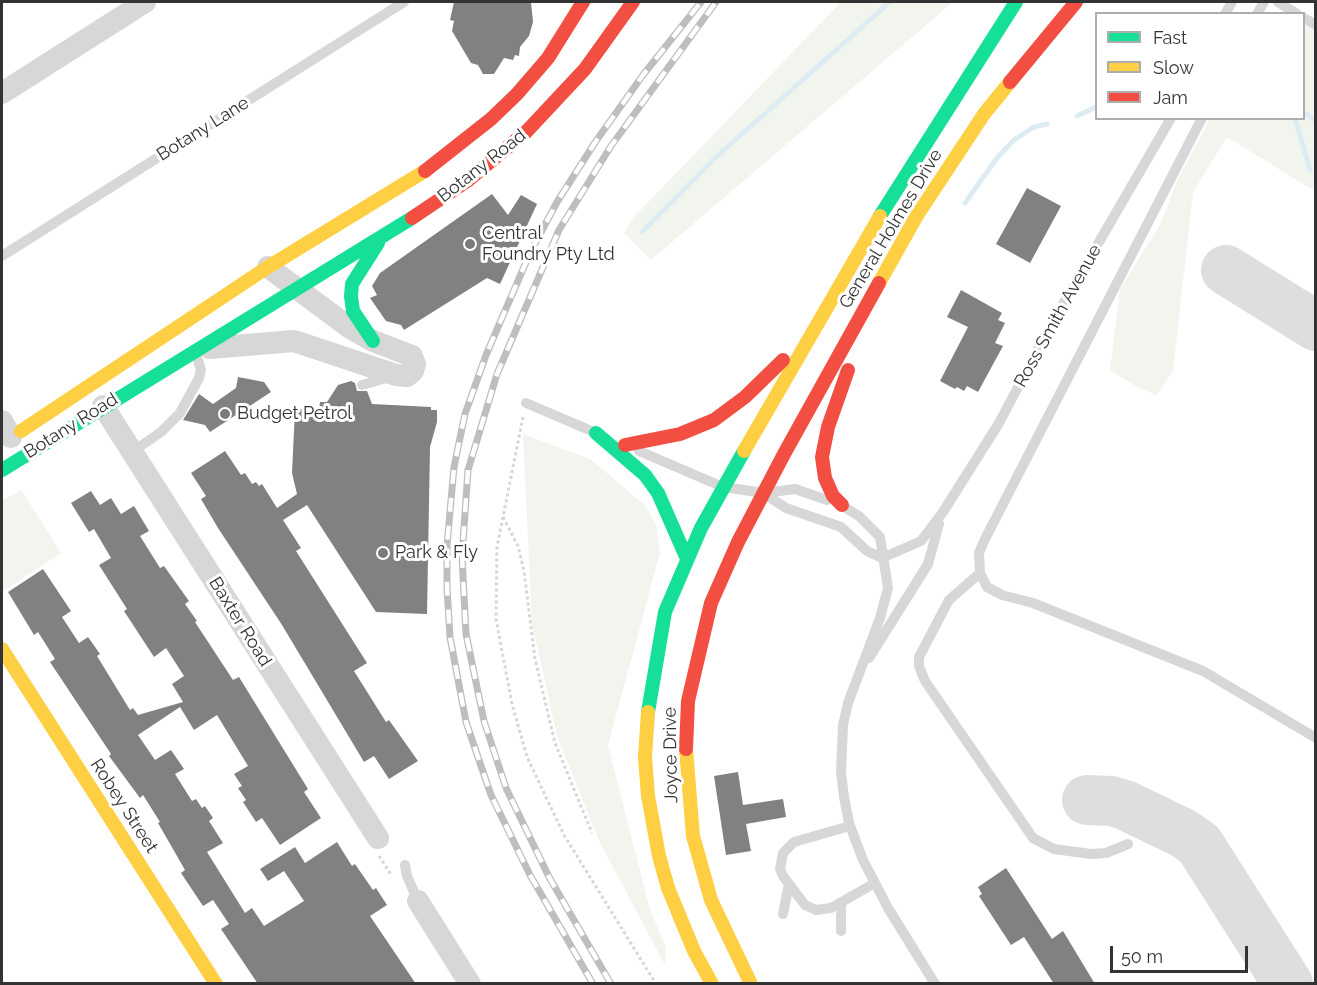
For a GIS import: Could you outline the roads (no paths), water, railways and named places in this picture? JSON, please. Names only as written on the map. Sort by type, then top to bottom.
[{"type":"main road","name":"Botany Road","points":[[2,470],[9,440],[268,267],[439,162],[491,119],[548,58],[583,2]]},
{"type":"main road","name":"Botany Road","points":[[9,440],[103,406],[384,236],[467,182],[527,131],[585,69],[633,2]]},
{"type":"main road","name":"General Holmes Drive","points":[[701,528],[812,332],[970,72],[1016,2]]},
{"type":"main road","name":"General Holmes Drive","points":[[764,493],[894,254],[953,160],[1010,81],[1076,2]]},
{"type":"main road","points":[[557,42],[556,19],[560,10]]},
{"type":"main road","points":[[548,58],[586,24]]},
{"type":"main road","points":[[968,54],[970,72]]},
{"type":"main road","points":[[373,341],[353,311],[352,284],[384,236]]},
{"type":"main road","points":[[842,506],[833,496],[825,478],[822,457],[828,427],[847,378],[852,331]]},
{"type":"main road","points":[[626,445],[680,434],[714,420],[745,397],[812,332]]},
{"type":"main road","points":[[596,433],[645,475],[658,493],[687,559]]},
{"type":"main road","points":[[2,475],[9,440]]},
{"type":"main road","name":"Joyce Drive","points":[[752,984],[723,930],[702,869],[688,802],[685,736],[694,667],[711,603],[738,542],[764,493]]},
{"type":"main road","name":"Joyce Drive","points":[[701,528],[659,633],[649,695],[645,757],[653,825],[668,888],[694,951],[712,984]]},
{"type":"main road","name":"Robey Street","points":[[2,649],[216,984]]},
{"type":"street","points":[[2,93],[145,2]]},
{"type":"street","points":[[195,351],[264,342],[294,341],[396,375],[407,376],[413,371],[415,364],[412,356],[373,341],[295,289],[268,267]]},
{"type":"street","name":"Baxter Road","points":[[103,406],[378,838]]},
{"type":"street","points":[[418,901],[470,984]]},
{"type":"lane","name":"Botany Lane","points":[[2,256],[404,2]]},
{"type":"lane","points":[[1278,2],[1294,12]]},
{"type":"lane","name":"Ross Smith Avenue","points":[[882,558],[921,541],[943,512],[999,423],[1052,323],[1170,120]]},
{"type":"lane","points":[[1201,120],[985,539],[979,553],[980,573],[987,587],[1002,595],[1033,603],[1203,671],[1316,738]]},
{"type":"lane","points":[[132,452],[161,432],[180,413],[201,370],[195,351]]},
{"type":"lane","points":[[362,386],[396,375]]},
{"type":"lane","points":[[526,403],[723,487],[764,493],[786,508],[842,527],[867,551],[882,558]]},
{"type":"lane","name":"Ross Smith Avenue","points":[[764,493],[795,489],[842,506],[859,516],[880,537],[888,588],[880,618],[854,680],[843,725],[841,772],[850,826],[875,883],[935,984]]},
{"type":"lane","name":"Ross Smith Avenue","points":[[854,680],[928,564],[943,512]]},
{"type":"lane","points":[[980,573],[959,590],[941,611],[919,657],[919,666],[925,681],[1033,838],[1054,849],[1090,854],[1106,853],[1128,844]]},
{"type":"lane","points":[[850,826],[802,839],[787,848],[783,853],[780,869],[789,884],[810,908],[825,910],[875,883]]},
{"type":"lane","points":[[405,865],[407,876],[418,901]]},
{"type":"lane","points":[[783,914],[789,884]]},
{"type":"lane","points":[[841,903],[841,931]]},
{"type":"waterway","points":[[642,232],[715,158],[890,2]]},
{"type":"waterway","points":[[1077,116],[1095,107]]},
{"type":"waterway","points":[[1305,114],[1316,120]]},
{"type":"waterway","points":[[1296,120],[1310,170]]},
{"type":"waterway","points":[[965,203],[997,158],[1014,140],[1034,127],[1047,124]]},
{"type":"railway","points":[[593,984],[530,875],[491,795],[466,722],[450,637],[447,588],[447,545],[454,467],[465,414],[486,355],[530,253],[557,202],[596,141],[643,75],[701,2]]},
{"type":"railway","points":[[611,984],[549,877],[506,788],[484,721],[466,634],[462,556],[468,470],[497,374],[559,230],[611,146],[716,2]]},
{"type":"place","name":"Central Foundry Pty Ltd","points":[[470,244]]},
{"type":"place","name":"Budget Petrol","points":[[225,414]]},
{"type":"place","name":"Park & Fly","points":[[383,553]]}]
